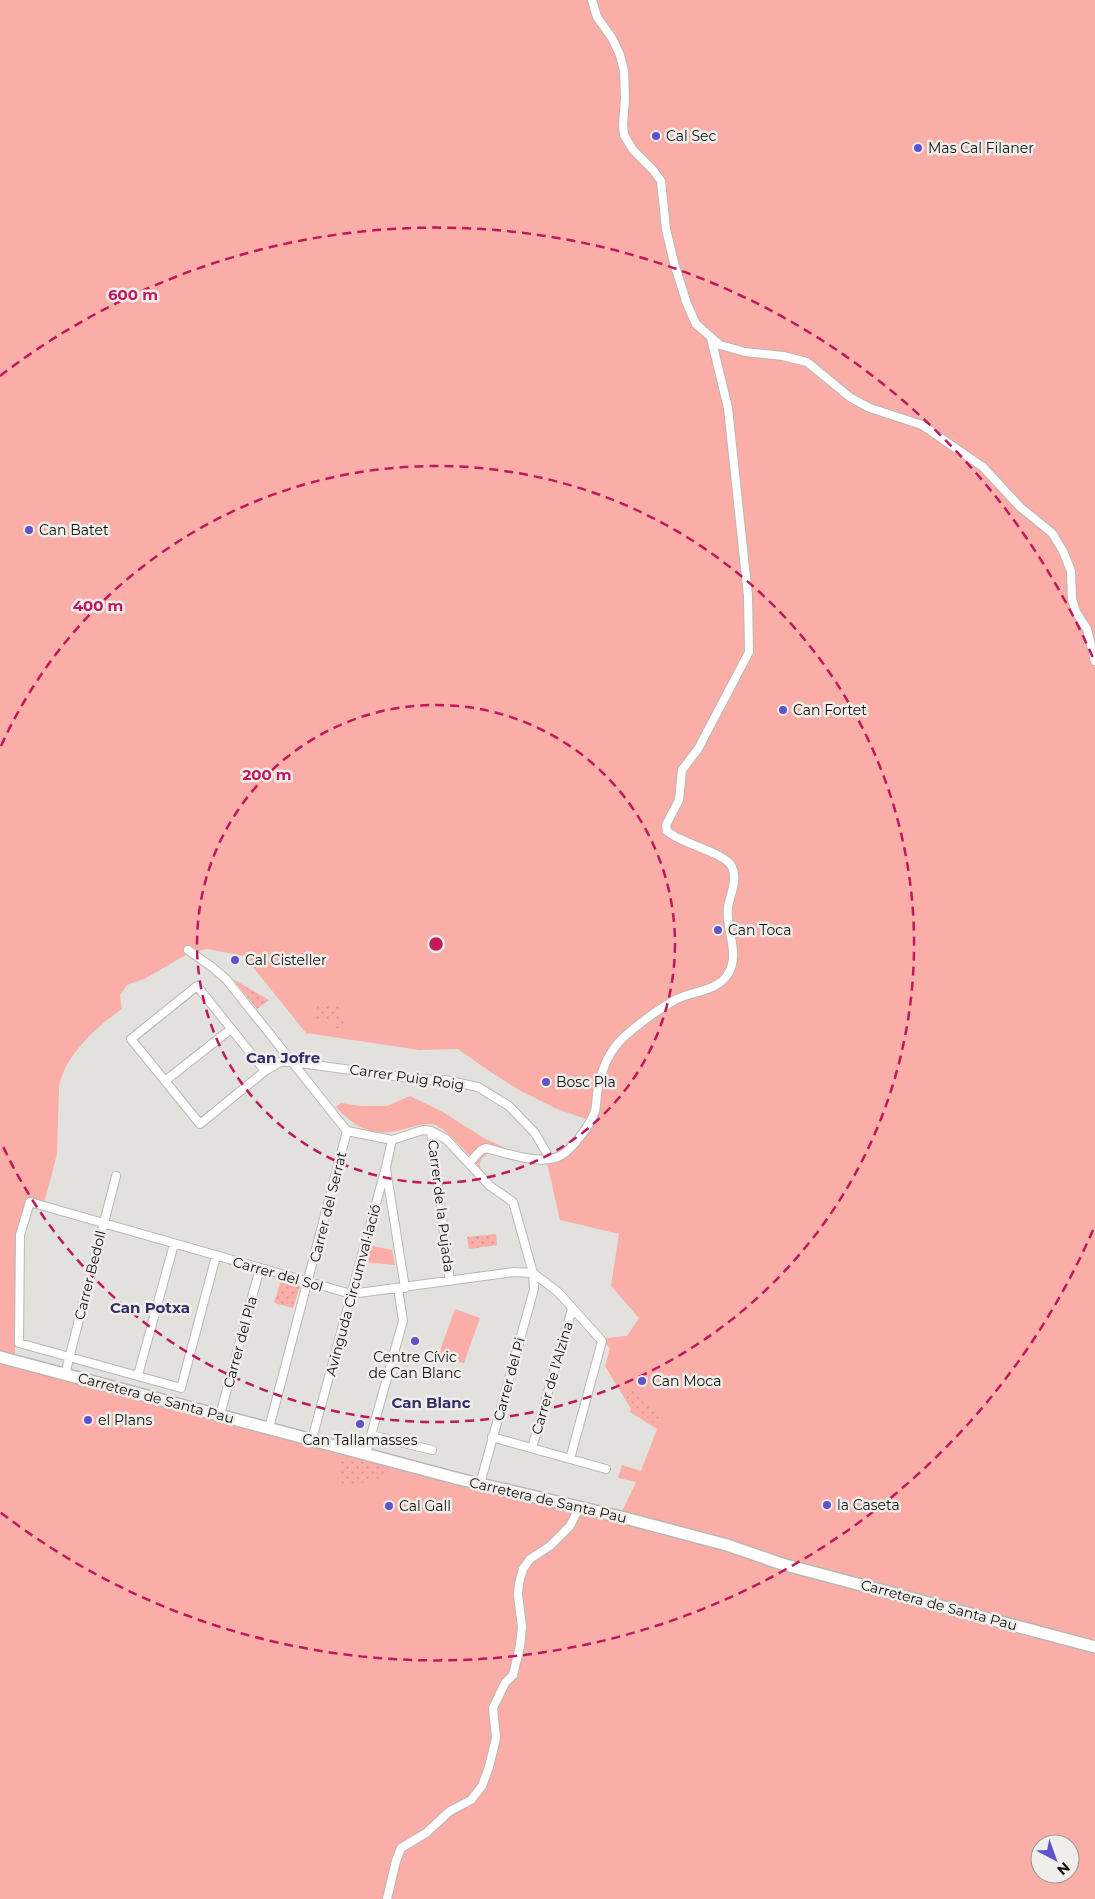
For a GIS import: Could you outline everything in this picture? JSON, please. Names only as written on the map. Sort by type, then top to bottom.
[{"type":"main road","name":"Carretera de Santa Pau","points":[[0,1357],[480,1484],[580,1506],[727,1545],[782,1564],[1095,1647]]},
{"type":"street","points":[[592,0],[598,17],[620,54],[624,71],[624,135],[633,150],[661,181],[666,229],[687,304],[696,324],[720,345],[734,350],[783,356],[807,362],[858,403],[922,425],[983,467],[1020,507],[1052,533],[1063,551],[1072,571],[1072,599],[1076,612],[1087,629],[1095,661]]},
{"type":"street","points":[[469,1163],[481,1150],[486,1148],[531,1159],[550,1159],[560,1156],[580,1137],[595,1111],[602,1070],[611,1052],[624,1036],[676,1000],[714,987],[728,975],[733,960],[733,943],[728,910],[735,874],[731,864],[723,858],[674,838],[667,832],[666,825],[679,800],[682,770],[698,750],[749,652],[748,596],[728,408],[711,338]]},
{"type":"street","points":[[188,950],[212,966],[226,979],[347,1131],[392,1140],[423,1130],[439,1133],[446,1138],[490,1186],[513,1202],[533,1273],[558,1292],[602,1341],[570,1459]]},
{"type":"street","points":[[231,1029],[165,1081],[131,1039],[196,986],[231,1029],[265,1072]]},
{"type":"street","name":"Carrer Puig Roig","points":[[165,1081],[200,1124],[280,1062],[293,1062],[416,1079],[445,1080],[478,1087],[509,1106],[535,1133],[550,1159]]},
{"type":"street","name":"Carrer del Serrat","points":[[269,1428],[309,1282],[347,1131]]},
{"type":"street","name":"Carrer de la Pujada","points":[[431,1131],[450,1281]]},
{"type":"street","name":"Avinguda Circumval·lació","points":[[312,1439],[392,1140]]},
{"type":"street","points":[[366,1453],[403,1321],[402,1288],[386,1167]]},
{"type":"street","name":"Carrer Bedoll","points":[[65,1374],[116,1176]]},
{"type":"street","name":"Carrer del Sol","points":[[70,1356],[20,1343],[20,1236],[30,1202],[351,1294],[514,1272],[533,1273]]},
{"type":"street","points":[[138,1375],[174,1244]]},
{"type":"street","points":[[70,1356],[181,1388],[216,1256]]},
{"type":"street","name":"Carrer del Pla","points":[[220,1415],[260,1268]]},
{"type":"street","name":"Carrer del Pi","points":[[480,1484],[534,1289],[533,1273]]},
{"type":"street","name":"Carrer de l'Alzina","points":[[532,1448],[572,1309]]},
{"type":"street","points":[[371,1435],[432,1450]]},
{"type":"street","points":[[492,1437],[606,1468]]},
{"type":"street","points":[[387,1899],[401,1848],[426,1833],[450,1811],[471,1800],[482,1786],[496,1738],[492,1708],[505,1683],[513,1674],[520,1646],[522,1628],[518,1595],[523,1569],[530,1559],[550,1546],[570,1526],[580,1506]]},
{"type":"shaded area","points":[[0,0],[1095,0],[1095,1899],[0,1899]],"holes":[[[207,949],[244,956],[306,1033],[419,1050],[458,1049],[519,1090],[555,1108],[588,1120],[576,1137],[557,1155],[535,1157],[517,1154],[482,1137],[443,1112],[410,1096],[387,1106],[360,1106],[341,1103],[336,1107],[360,1127],[377,1132],[397,1131],[425,1124],[435,1125],[453,1138],[482,1171],[479,1164],[482,1158],[489,1153],[547,1163],[560,1220],[619,1234],[611,1286],[639,1318],[627,1336],[607,1338],[605,1343],[610,1348],[605,1366],[631,1409],[630,1412],[657,1429],[641,1471],[622,1465],[618,1478],[636,1482],[618,1520],[15,1361],[16,1235],[26,1199],[44,1204],[57,1154],[59,1088],[67,1065],[92,1033],[122,1009],[120,995],[127,985],[146,978],[189,953]]]},
{"type":"shaded area","points":[[233,979],[269,1000],[257,1009]]},
{"type":"shaded area","points":[[318,1002],[339,1006],[338,1014],[346,1016],[345,1029],[336,1028],[337,1019],[329,1018],[328,1023],[315,1021]]},
{"type":"shaded area","points":[[496,1234],[497,1245],[469,1249],[467,1237]]},
{"type":"shaded area","points":[[369,1245],[392,1250],[395,1265],[364,1262]]},
{"type":"shaded area","points":[[281,1280],[300,1286],[293,1308],[274,1303]]},
{"type":"shaded area","points":[[455,1309],[480,1318],[464,1363],[438,1356]]},
{"type":"shaded area","points":[[631,1388],[659,1416],[656,1426],[623,1394]]},
{"type":"shaded area","points":[[341,1457],[389,1468],[386,1480],[337,1485]]},
{"type":"place","name":"Cal Sec","points":[[656,136]]},
{"type":"place","name":"Mas Cal Filaner","points":[[918,148]]},
{"type":"place","name":"Can Batet","points":[[29,530]]},
{"type":"place","name":"Can Fortet","points":[[783,710]]},
{"type":"place","name":"Can Toca","points":[[718,930]]},
{"type":"place","name":"Cal Cisteller","points":[[235,960]]},
{"type":"place","name":"Bosc Pla","points":[[546,1082]]},
{"type":"place","name":"Centre Cívic de Can Blanc","points":[[415,1341]]},
{"type":"place","name":"Can Moca","points":[[642,1381]]},
{"type":"place","name":"el Plans","points":[[88,1420]]},
{"type":"place","name":"Can Tallamasses","points":[[360,1424]]},
{"type":"place","name":"la Caseta","points":[[827,1505]]},
{"type":"place","name":"Cal Gall","points":[[389,1506]]},
{"type":"district","name":"Can Jofre","points":[[283,1057]]},
{"type":"district","name":"Can Potxa","points":[[150,1307]]},
{"type":"district","name":"Can Blanc","points":[[431,1402]]}]
